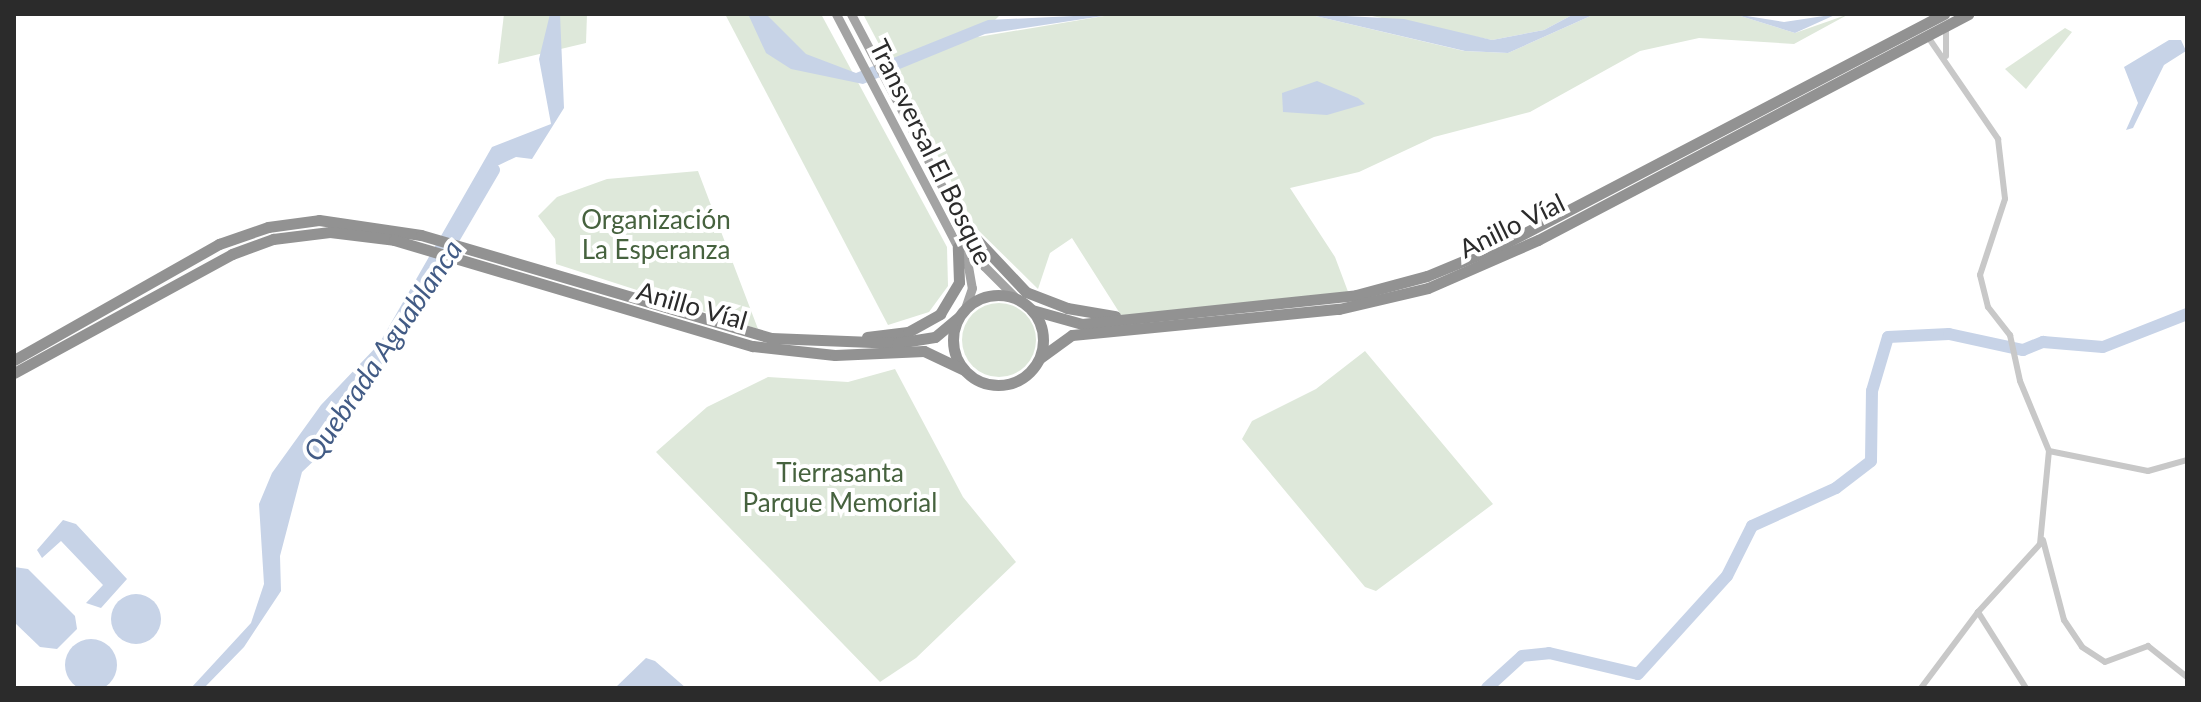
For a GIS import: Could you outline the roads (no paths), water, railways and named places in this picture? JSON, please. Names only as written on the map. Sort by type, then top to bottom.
[{"type":"highway","name":"Anillo Víal","points":[[1032,310],[1071,324],[1147,318],[1356,295],[1460,264],[1946,20],[1968,14]]},
{"type":"highway","name":"Anillo Víal","points":[[1040,358],[1072,335],[1339,309],[1428,288],[1538,240],[1928,37],[1946,20]]},
{"type":"highway","name":"Anillo Víal","points":[[14,360],[203,251],[251,231],[334,220],[744,333],[848,342],[923,340],[961,315]]},
{"type":"highway","points":[[963,225],[997,267],[1032,295],[1074,310],[1147,318]]},
{"type":"highway","name":"Anillo Víal","points":[[14,373],[252,246],[330,232],[419,241]]},
{"type":"highway","points":[[848,342],[908,332],[933,320],[959,282],[958,247]]},
{"type":"highway","name":"Anillo Víal","points":[[458,252],[753,346],[835,355],[924,351],[964,370]]},
{"type":"highway","points":[[988,296],[1016,298],[1032,310],[1043,336],[1040,358],[1023,378],[1005,385],[986,384],[964,370],[953,345],[961,315],[988,296]]},
{"type":"main road","name":"Transversal El Bosque","points":[[836,14],[958,247],[972,282],[961,315]]},
{"type":"main road","name":"Transversal El Bosque","points":[[851,14],[992,278],[1016,298]]},
{"type":"street","points":[[1946,20],[1943,42],[1947,59]]},
{"type":"street","points":[[1921,688],[2012,568],[2036,552],[2042,536],[2049,451],[2020,381],[2010,335],[1988,307],[1980,275],[2005,199],[1998,139],[1947,59],[1928,37]]},
{"type":"street","points":[[2049,451],[2148,471],[2187,460]]},
{"type":"street","points":[[2042,536],[2064,620],[2082,647],[2105,662],[2148,646],[2187,677]]},
{"type":"street","points":[[1978,612],[2026,688]]},
{"type":"water","points":[[550,14],[560,14],[564,108],[532,159],[516,157],[497,166],[341,435],[302,472],[280,556],[281,591],[244,647],[204,688],[191,688],[251,623],[264,584],[259,504],[272,473],[321,405],[379,344],[492,147],[551,124],[539,59]]},
{"type":"water","points":[[748,14],[766,14],[806,54],[856,73],[988,20],[1116,14],[985,34],[863,84],[791,69],[766,53]]},
{"type":"water","points":[[1307,14],[1404,19],[1492,40],[1544,30],[1574,14],[1595,14],[1508,53],[1465,51]]},
{"type":"water","points":[[1734,14],[1784,22],[1837,14],[1795,33]]},
{"type":"water","points":[[2169,40],[2181,40],[2186,51],[2164,65],[2133,128],[2126,130],[2138,103],[2124,67]]},
{"type":"water","points":[[1317,81],[1365,104],[1327,115],[1283,112],[1282,93]]},
{"type":"water","points":[[63,520],[76,524],[127,579],[101,608],[86,603],[103,585],[61,541],[42,558],[37,550]]},
{"type":"water","points":[[14,567],[28,569],[75,616],[77,629],[57,649],[40,647],[14,622]]},
{"type":"water","points":[[136,594],[154,601],[161,619],[154,637],[136,644],[118,637],[111,619],[118,601]]},
{"type":"water","points":[[91,639],[109,647],[117,665],[109,683],[91,691],[73,683],[65,665],[73,647]]},
{"type":"water","points":[[646,658],[655,661],[686,688],[615,688]]},
{"type":"waterway","name":"Quebrada Aguablanca","points":[[439,264],[494,170]]},
{"type":"waterway","points":[[1487,688],[1522,656],[1549,653],[1638,674],[1727,576],[1752,526],[1836,488],[1871,461],[1872,391],[1888,337],[1949,334],[2023,350],[2043,342],[2103,347],[2187,314]]},
{"type":"park label","name":"Organización La Esperanza","points":[[656,235]]},
{"type":"park label","name":"Tierrasanta Parque Memorial","points":[[840,488]]}]
